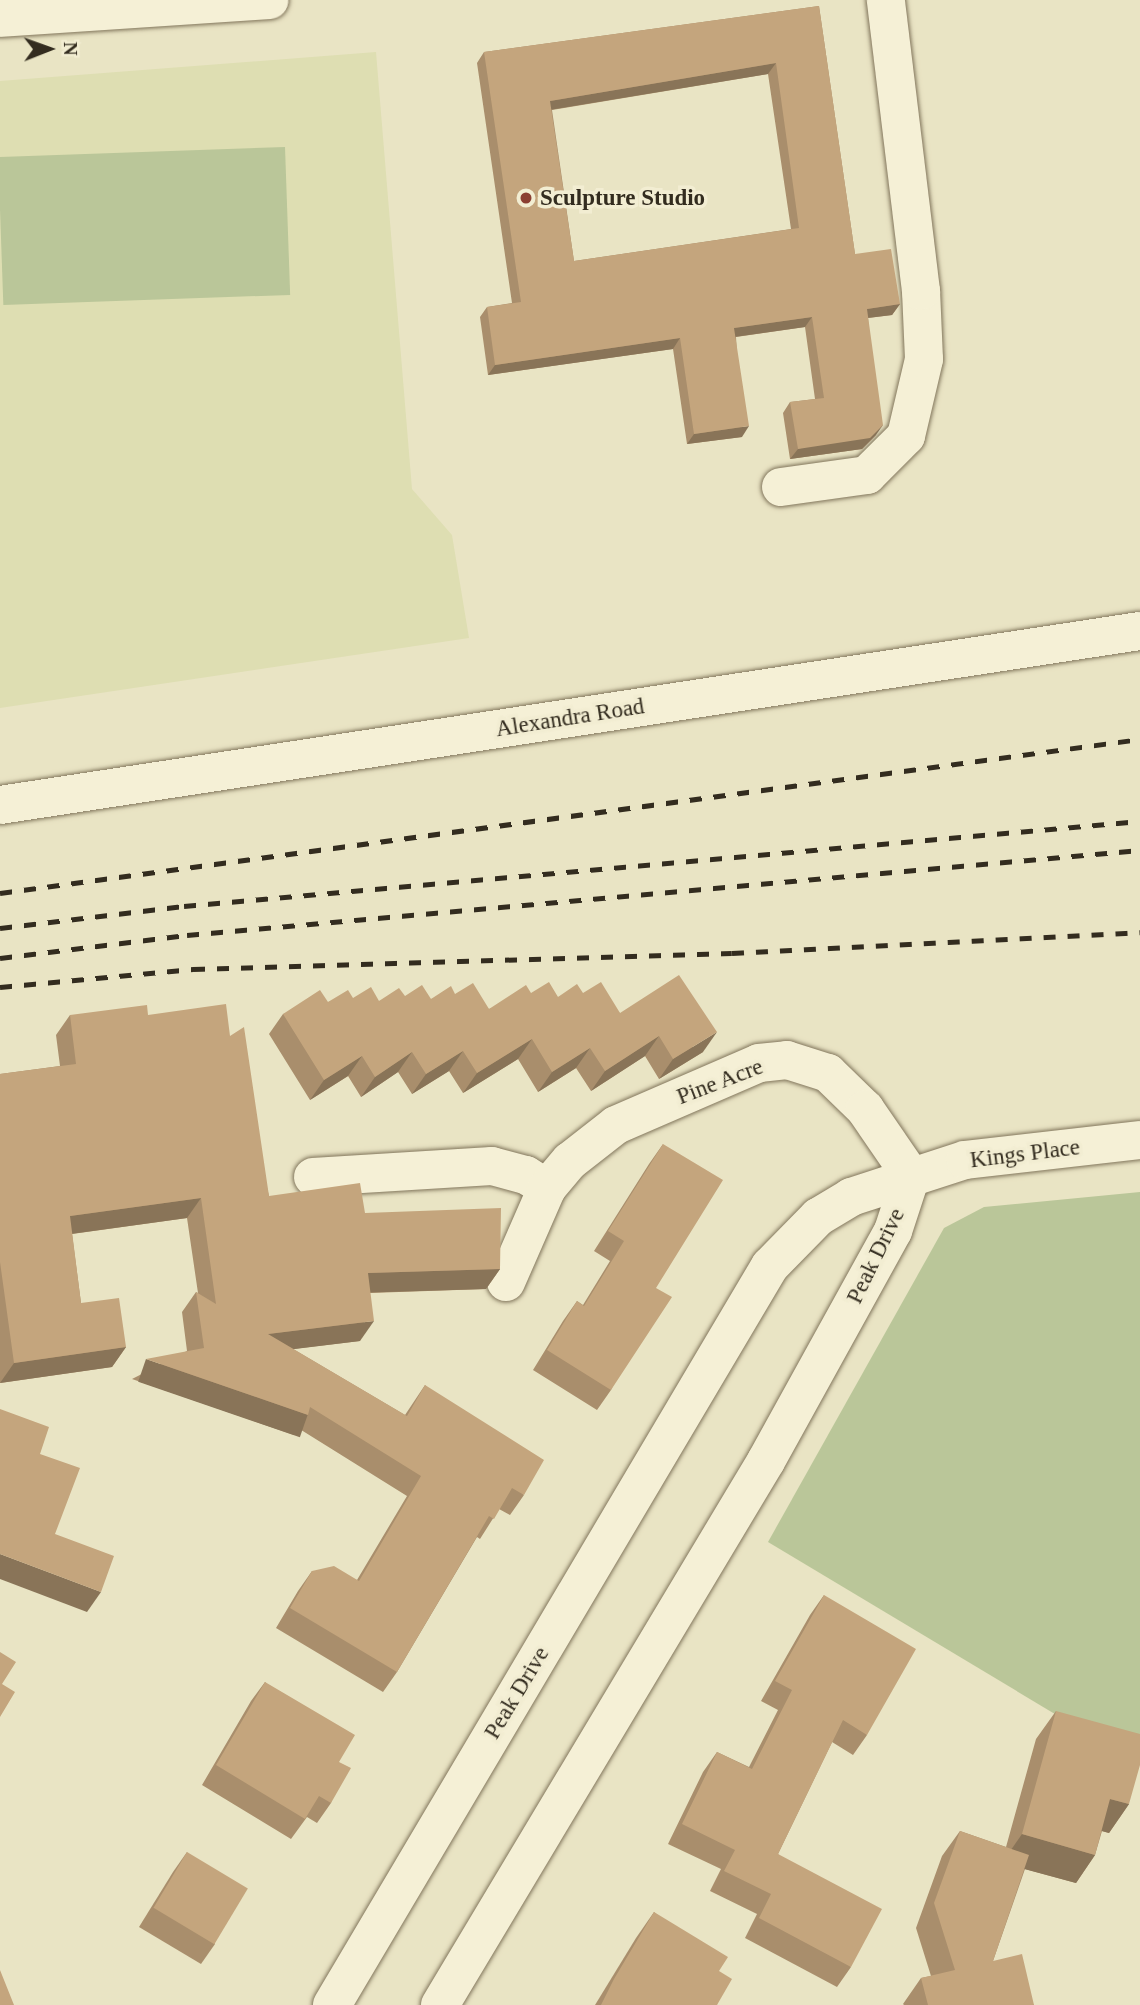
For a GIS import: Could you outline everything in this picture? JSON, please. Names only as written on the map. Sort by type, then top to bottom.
[{"type":"street","points":[[0,18],[36,8],[269,0]]},
{"type":"street","points":[[781,487],[867,475],[906,436],[924,359],[921,291],[886,0]]},
{"type":"street","name":"Alexandra Road","points":[[0,806],[1140,631]]},
{"type":"street","name":"Pine Acre","points":[[506,1282],[547,1188],[570,1161],[616,1125],[759,1063],[787,1060],[828,1073],[865,1109],[911,1176]]},
{"type":"street","name":"Kings Place","points":[[911,1176],[1003,1154],[1140,1140]]},
{"type":"street","points":[[313,1177],[492,1166],[526,1175],[547,1188]]},
{"type":"street","name":"Peak Drive","points":[[332,2005],[770,1266],[829,1210],[851,1197],[911,1176]]},
{"type":"street","name":"Peak Drive","points":[[440,2005],[766,1461],[893,1231],[911,1176]]},
{"type":"green space","points":[[376,52],[412,489],[452,535],[469,638],[0,708],[0,81]]},
{"type":"green space","points":[[285,147],[290,295],[3,305],[0,157]]},
{"type":"green space","points":[[1140,1192],[1140,1765],[768,1542],[944,1228],[984,1207]]},
{"type":"building","name":"Sculpture Studio","points":[[819,6],[855,254],[891,249],[900,304],[867,309],[883,425],[870,438],[798,449],[790,402],[824,398],[812,317],[734,328],[749,426],[694,434],[680,338],[495,365],[487,307],[521,302],[484,52]],"holes":[[[776,63],[799,228],[574,261],[550,101]]]},
{"type":"building","points":[[679,975],[717,1032],[673,1059],[659,1036],[605,1071],[590,1048],[552,1072],[532,1039],[477,1073],[463,1051],[426,1074],[412,1052],[375,1077],[362,1056],[324,1080],[283,1014],[320,990],[328,1002],[348,990],[353,998],[371,987],[379,1001],[399,988],[405,996],[422,985],[431,999],[451,986],[455,994],[473,983],[489,1009],[526,985],[531,993],[549,982],[558,997],[577,984],[583,993],[601,982],[620,1013]]},
{"type":"building","points":[[226,1004],[230,1036],[244,1027],[269,1196],[360,1183],[365,1213],[501,1208],[500,1269],[368,1273],[374,1321],[268,1334],[407,1416],[425,1385],[544,1460],[524,1495],[512,1488],[494,1519],[489,1516],[397,1672],[290,1608],[312,1571],[334,1566],[359,1581],[421,1476],[310,1407],[308,1415],[146,1359],[204,1348],[196,1292],[216,1304],[201,1198],[70,1216],[81,1303],[119,1298],[126,1347],[14,1363],[0,1262],[0,1074],[76,1064],[70,1015],[147,1005],[148,1015]]},
{"type":"building","points":[[663,1144],[723,1180],[656,1288],[672,1297],[611,1390],[547,1350],[577,1301],[584,1306],[624,1241],[608,1231]]},
{"type":"building","points":[[0,1409],[49,1427],[40,1454],[80,1468],[55,1534],[114,1556],[101,1592],[0,1554]]},
{"type":"building","points":[[824,1595],[916,1649],[867,1735],[843,1720],[778,1854],[882,1909],[851,1967],[759,1918],[771,1894],[724,1871],[735,1850],[682,1824],[717,1752],[752,1769],[792,1690],[775,1681]]},
{"type":"building","points":[[0,1652],[16,1662],[2,1684],[15,1692],[0,1717]]},
{"type":"building","points":[[265,1682],[355,1735],[339,1762],[351,1768],[331,1803],[319,1796],[305,1819],[216,1765]]},
{"type":"building","points":[[1056,1711],[1140,1734],[1140,1765],[1129,1804],[1110,1799],[1095,1855],[1022,1834]]},
{"type":"building","points":[[960,1831],[1029,1855],[993,1961],[1022,1954],[1034,2005],[928,2005],[921,1978],[955,1970],[934,1903]]},
{"type":"building","points":[[187,1852],[248,1889],[214,1944],[154,1908]]},
{"type":"building","points":[[654,1912],[728,1957],[719,1971],[732,1979],[717,2005],[601,2005]]},
{"type":"building","points":[[0,1970],[14,2005],[0,2005]]},
{"type":"railway","points":[[0,893],[1140,739]]},
{"type":"railway","points":[[0,928],[184,906],[1140,821]]},
{"type":"railway","points":[[0,958],[187,935],[1140,850]]},
{"type":"railway","points":[[0,987],[193,969],[732,953],[1140,932]]},
{"type":"place","name":"Sculpture Studio","points":[[526,198]]}]
